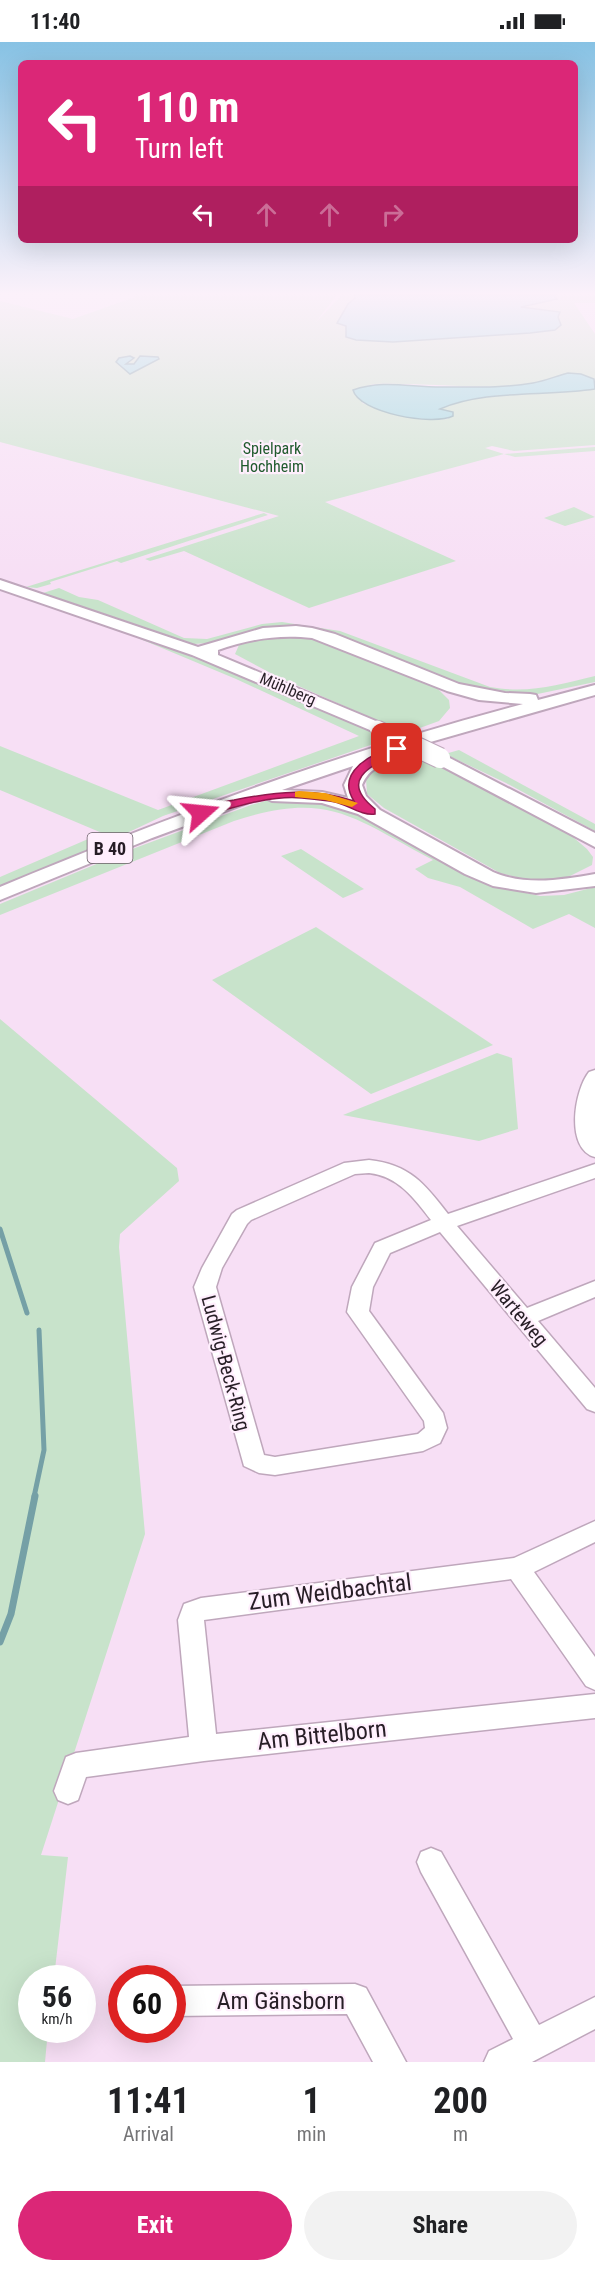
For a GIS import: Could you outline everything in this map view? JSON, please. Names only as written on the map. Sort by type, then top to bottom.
[{"type":"main road","name":"Mühlberg","points":[[0,584],[198,652],[377,728],[440,758],[594,841]]},
{"type":"main road","points":[[198,652],[217,651],[239,641],[281,631],[322,635],[467,693],[496,699],[527,700],[573,696]]},
{"type":"main road","points":[[239,641],[230,650],[230,656],[234,662],[249,673]]},
{"type":"main road","points":[[395,747],[443,726],[453,719],[459,708],[453,693],[437,682]]},
{"type":"main road","name":"B 40","points":[[0,894],[221,806],[417,740],[595,690]]},
{"type":"main road","points":[[417,740],[367,764],[356,774],[353,785],[354,794],[360,803],[491,879],[532,887],[554,887],[591,877]]},
{"type":"main road","points":[[221,806],[272,796],[299,794],[337,799],[371,811]]},
{"type":"street","points":[[595,1076],[588,1085],[586,1132],[588,1143],[595,1151]]},
{"type":"street","name":"Ludwig-Beck-Ring","points":[[366,1166],[398,1173],[407,1180],[443,1223],[382,1248],[357,1304],[358,1312],[430,1411],[436,1428],[432,1437],[414,1445],[275,1466],[258,1464],[252,1459],[206,1287],[209,1274],[239,1219],[351,1168],[366,1166]]},
{"type":"street","points":[[443,1223],[595,1171]]},
{"type":"street","name":"Warteweg","points":[[443,1223],[595,1403]]},
{"type":"street","points":[[523,1318],[595,1289]]},
{"type":"street","name":"Zum Weidbachtal","points":[[204,1748],[191,1620],[193,1612],[201,1609],[517,1568],[595,1531]]},
{"type":"street","points":[[517,1568],[595,1678]]},
{"type":"street","name":"Am Bittelborn","points":[[68,1791],[76,1766],[204,1748],[595,1706]]},
{"type":"street","points":[[431,1862],[533,2044]]},
{"type":"street","name":"Am Gänsborn","points":[[186,2001],[356,1999],[390,2062]]},
{"type":"street","points":[[500,2062],[595,2012]]},
{"type":"green space","name":"Spielpark Hochheim","points":[[0,388],[365,388],[362,403],[414,418],[435,419],[448,419],[449,411],[440,409],[476,399],[595,389],[595,445],[514,451],[492,446],[485,448],[504,454],[325,502],[456,561],[309,608],[184,551],[150,561],[145,559],[279,516],[0,442]]},
{"type":"green space","points":[[595,447],[595,451],[515,457],[504,454]]},
{"type":"green space","points":[[574,507],[595,517],[565,526],[544,518]]},
{"type":"green space","points":[[264,513],[268,515],[121,563],[117,561],[37,588],[26,587]]},
{"type":"green space","points":[[59,588],[79,597],[98,600],[184,638],[207,639],[262,624],[282,622],[340,631],[490,687],[530,689],[595,676],[595,682],[528,696],[475,690],[404,663],[274,627],[214,642],[194,644],[43,593]]},
{"type":"green space","points":[[307,636],[437,688],[449,700],[450,708],[439,721],[406,733],[280,678],[235,654],[239,645],[262,637]]},
{"type":"green space","points":[[139,637],[233,672],[388,739],[163,816],[112,840],[0,886],[0,877],[102,833],[0,790],[0,746],[158,810],[359,736]]},
{"type":"green space","points":[[459,750],[595,824],[595,831],[506,783],[445,754]]},
{"type":"green space","points":[[415,752],[560,826],[587,849],[593,857],[592,865],[564,879],[528,880],[500,873],[384,808],[367,794],[366,779],[374,769]]},
{"type":"green space","points":[[304,798],[346,806],[494,886],[540,896],[564,895],[595,887],[595,928],[569,914],[533,929],[460,887],[428,878],[415,869],[433,860],[359,821],[317,808],[293,808],[266,812],[234,821],[0,915],[0,904],[135,848],[251,805],[265,801]]},
{"type":"green space","points":[[301,849],[364,889],[343,898],[281,856]]},
{"type":"green space","points":[[316,927],[493,1045],[371,1094],[212,980]]},
{"type":"green space","points":[[0,1019],[177,1168],[179,1181],[120,1234],[119,1247],[145,1534],[41,1855],[68,1857],[56,1965],[18,1965],[18,2043],[47,2043],[45,2062],[0,2062]]},
{"type":"green space","points":[[497,1053],[512,1058],[518,1129],[479,1141],[343,1115]]},
{"type":"shaded area","points":[[595,389],[476,399],[440,409],[453,412],[453,416],[443,419],[414,418],[382,411],[358,398],[353,390]]},
{"type":"waterway","points":[[0,1229],[27,1313]]},
{"type":"waterway","points":[[34,1497],[44,1450],[39,1330]]},
{"type":"waterway","points":[[0,1642],[11,1614],[35,1496]]},
{"type":"slow traffic","points":[[299,794],[352,803]]},
{"type":"route","points":[[201,813],[221,806],[272,796],[299,794],[337,799],[371,811],[360,803],[354,794],[353,785],[356,774],[367,764],[397,749]]}]
